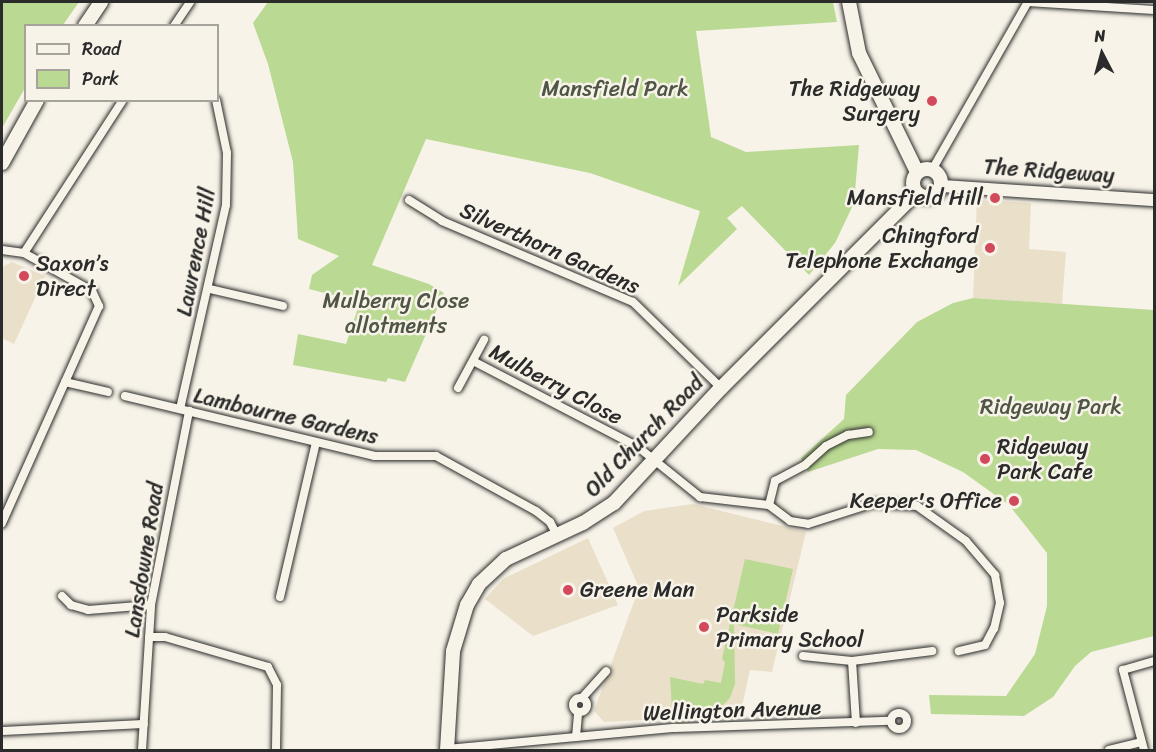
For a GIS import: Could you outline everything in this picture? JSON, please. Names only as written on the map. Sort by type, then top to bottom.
[{"type":"main road","points":[[86,24],[101,2]]},
{"type":"main road","points":[[849,2],[860,53],[917,172],[912,184],[916,194]]},
{"type":"main road","points":[[2,163],[36,102]]},
{"type":"main road","points":[[917,172],[932,170],[940,178],[941,186]]},
{"type":"main road","name":"Old Church Road","points":[[447,750],[451,661],[467,605],[479,584],[506,559],[558,535],[614,503],[721,388],[916,194],[929,197],[941,186]]},
{"type":"main road","name":"The Ridgeway","points":[[941,186],[1155,200]]},
{"type":"street","points":[[175,24],[190,2]]},
{"type":"street","points":[[932,170],[1028,2],[1155,10]]},
{"type":"street","points":[[24,253],[122,102]]},
{"type":"street","name":"Lawrence Hill","points":[[184,410],[222,236],[228,176],[225,133],[217,102]]},
{"type":"street","name":"Silverthorn Gardens","points":[[410,200],[442,221],[638,305],[721,388]]},
{"type":"street","points":[[2,250],[24,253],[92,291],[97,299],[96,314],[2,523]]},
{"type":"street","points":[[210,289],[283,306]]},
{"type":"street","name":"Mulberry Close","points":[[458,387],[484,340]]},
{"type":"street","name":"Mulberry Close","points":[[473,361],[654,458],[700,497],[769,505]]},
{"type":"street","points":[[65,382],[108,392]]},
{"type":"street","name":"Lambourne Gardens","points":[[124,396],[379,457],[436,456],[536,511],[550,522],[558,535]]},
{"type":"street","name":"Lansdowne Road","points":[[142,750],[151,604],[184,410]]},
{"type":"street","points":[[869,432],[848,435],[826,446],[805,465],[775,481],[769,505],[790,521],[808,524],[874,503],[905,503],[930,514],[966,541],[995,575],[1000,603],[994,628],[985,645],[959,651]]},
{"type":"street","points":[[280,597],[316,442]]},
{"type":"street","points":[[62,596],[70,605],[88,610],[151,604]]},
{"type":"street","points":[[149,637],[165,637],[268,667],[277,685],[276,750]]},
{"type":"street","points":[[803,656],[852,661],[932,651]]},
{"type":"street","points":[[1109,750],[1142,746],[1123,670],[1155,660]]},
{"type":"street","points":[[852,661],[856,723]]},
{"type":"street","points":[[576,738],[578,712],[587,707],[582,698],[606,671]]},
{"type":"street","name":"Wellington Avenue","points":[[447,750],[675,728],[890,721]]},
{"type":"street","points":[[2,731],[144,724]]},
{"type":"shaded area","points":[[977,200],[1031,203],[1029,249],[1066,252],[1062,304],[973,298]]},
{"type":"shaded area","points":[[12,262],[45,276],[14,344],[2,338],[2,267]]},
{"type":"shaded area","name":"Parkside Primary School","points":[[693,504],[806,532],[772,672],[750,670],[740,715],[604,722],[594,711],[639,588],[613,528],[644,511]]},
{"type":"shaded area","points":[[588,538],[618,605],[533,636],[485,599],[503,579]]},
{"type":"green space","points":[[2,2],[79,2],[64,24],[24,24],[24,90],[2,128]]},
{"type":"green space","name":"Mansfield Park","points":[[268,2],[833,2],[837,22],[696,31],[711,137],[746,152],[859,145],[854,203],[835,243],[809,275],[742,206],[727,218],[737,229],[678,286],[700,211],[590,173],[426,139],[372,265],[429,284],[444,293],[405,382],[388,378],[386,382],[293,365],[298,334],[346,344],[360,302],[309,289],[312,275],[339,256],[298,239],[293,162],[268,64],[253,23]]},
{"type":"green space","name":"Ridgeway Park","points":[[973,298],[1154,310],[1154,636],[1091,652],[1075,666],[1053,697],[1024,716],[931,714],[929,695],[1006,696],[1035,654],[1047,606],[1047,553],[1009,505],[963,472],[916,450],[878,449],[808,472],[801,458],[844,419],[846,395],[917,322],[953,303]]},
{"type":"green space","points":[[745,559],[793,569],[778,634],[734,624],[735,684],[730,698],[722,706],[672,709],[670,677],[703,684],[705,680],[721,683],[725,662],[722,659]]},
{"type":"place","name":"The Ridgeway Surgery","points":[[932,101]]},
{"type":"place","name":"Mansfield Hill","points":[[995,198]]},
{"type":"place","name":"Chingford Telephone Exchange","points":[[990,248]]},
{"type":"place","name":"Saxon’s Direct","points":[[24,276]]},
{"type":"place","name":"Ridgeway Park Cafe","points":[[985,459]]},
{"type":"place","name":"Keeper's Office","points":[[1014,501]]},
{"type":"place","name":"Greene Man","points":[[568,590]]},
{"type":"place","name":"Parkside Primary School","points":[[704,627]]},
{"type":"park label","name":"Mulberry Close allotments","points":[[396,312]]}]
